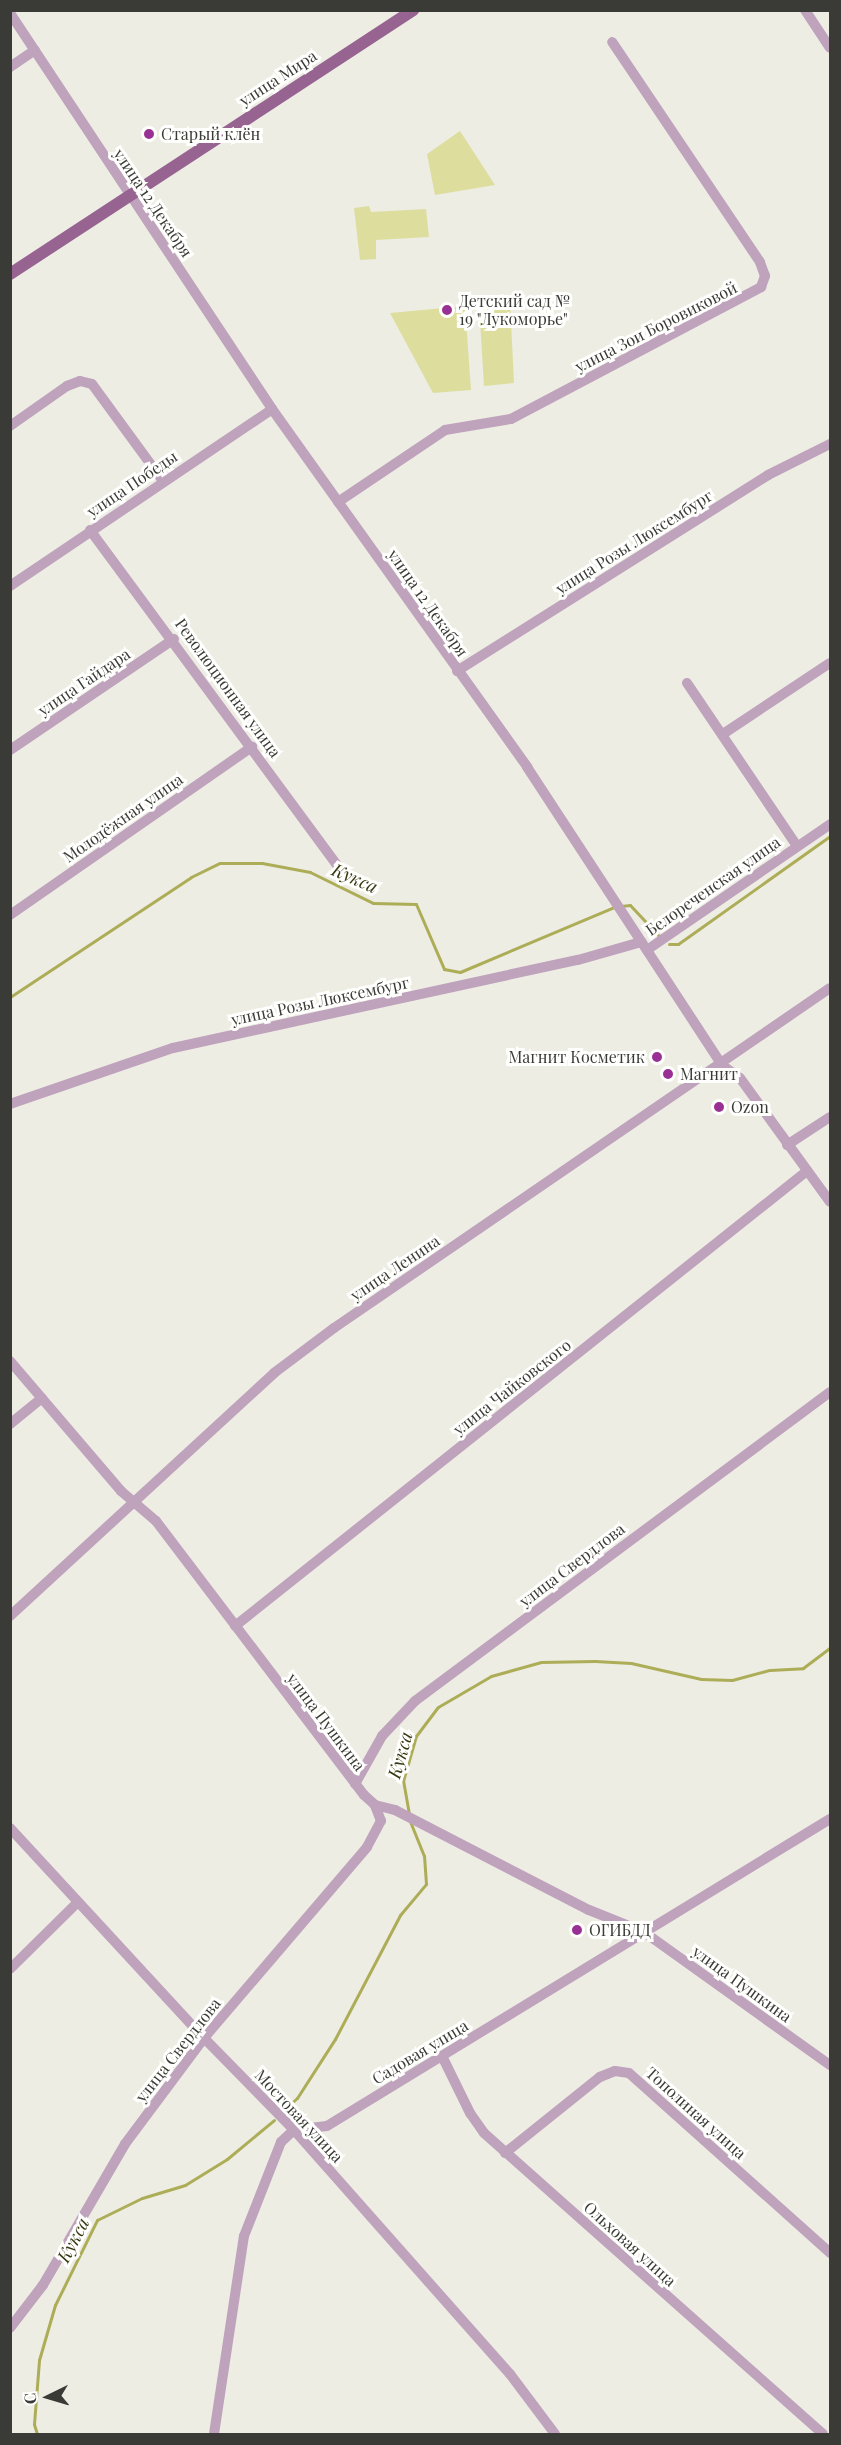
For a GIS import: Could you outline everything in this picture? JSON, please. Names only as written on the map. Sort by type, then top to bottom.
[{"type":"main road","name":"улица Мира","points":[[10,274],[413,10]]},
{"type":"street","points":[[805,10],[831,48]]},
{"type":"street","name":"улица 12 Декабря","points":[[10,13],[272,409],[610,892],[722,1065],[740,1078],[831,1202]]},
{"type":"street","name":"улица Зои Боровиковой","points":[[338,502],[446,430],[511,419],[761,287],[765,276],[760,262],[612,42]]},
{"type":"street","points":[[10,67],[35,50]]},
{"type":"street","points":[[10,426],[67,386],[80,381],[92,384],[163,481]]},
{"type":"street","name":"улица Победы","points":[[10,586],[272,409]]},
{"type":"street","name":"улица Розы Люксембург","points":[[457,671],[768,475],[831,444]]},
{"type":"street","name":"Революционная улица","points":[[90,530],[174,639],[338,866]]},
{"type":"street","name":"улица Гайдара","points":[[10,750],[174,639]]},
{"type":"street","points":[[723,734],[831,663]]},
{"type":"street","name":"Белореченская улица","points":[[687,683],[797,846]]},
{"type":"street","name":"Молодёжная улица","points":[[10,915],[252,747]]},
{"type":"street","name":"Белореченская улица","points":[[644,946],[831,824]]},
{"type":"street","name":"улица Розы Люксембург","points":[[10,1104],[173,1048],[644,946]]},
{"type":"street","name":"улица Ленина","points":[[10,1616],[274,1373],[334,1328],[722,1065],[831,988]]},
{"type":"street","points":[[787,1145],[831,1117]]},
{"type":"street","name":"улица Чайковского","points":[[235,1626],[807,1171]]},
{"type":"street","name":"улица Пушкина","points":[[10,1361],[135,1503],[156,1521],[355,1784],[375,1805],[395,1810],[422,1827],[589,1910],[644,1932],[831,2065]]},
{"type":"street","name":"улица Свердлова","points":[[355,1784],[382,1736],[415,1701],[831,1392]]},
{"type":"street","points":[[10,1424],[42,1398]]},
{"type":"street","name":"улица Свердлова","points":[[10,2328],[43,2285],[125,2144],[204,2038],[368,1847],[381,1821],[375,1805]]},
{"type":"street","name":"Садовая улица","points":[[294,2130],[327,2126],[831,1819]]},
{"type":"street","name":"Мостовая улица","points":[[10,1828],[77,1903],[294,2130],[510,2374],[555,2434]]},
{"type":"street","points":[[10,1969],[77,1903]]},
{"type":"street","name":"Ольховая улица","points":[[442,2056],[470,2113],[505,2153],[823,2434]]},
{"type":"street","name":"Тополиная улица","points":[[505,2153],[600,2077],[615,2071],[629,2073],[831,2253]]},
{"type":"street","points":[[214,2434],[244,2236],[281,2142],[294,2130]]},
{"type":"green space","points":[[460,131],[495,185],[435,195],[427,154]]},
{"type":"green space","points":[[369,206],[371,212],[426,209],[429,237],[376,240],[376,259],[360,260],[354,208]]},
{"type":"green space","points":[[510,301],[514,383],[484,386],[479,304]]},
{"type":"green space","points":[[465,306],[471,390],[433,393],[390,313]]},
{"type":"waterway","name":"Кукса","points":[[669,944],[678,944],[830,836]]},
{"type":"waterway","name":"Кукса","points":[[10,997],[191,877],[220,863],[262,863],[310,872],[373,903],[416,904],[444,969],[460,972],[614,907]]},
{"type":"waterway","name":"Кукса","points":[[621,906],[630,905],[659,936]]},
{"type":"waterway","name":"Кукса","points":[[409,1814],[403,1781],[416,1736],[438,1707],[491,1676],[541,1662],[595,1661],[631,1663],[701,1679],[732,1680],[770,1670],[803,1668],[830,1648]]},
{"type":"waterway","name":"Кукса","points":[[284,2110],[297,2098],[335,2039],[400,1915],[426,1884],[424,1856],[410,1821]]},
{"type":"waterway","name":"Кукса","points":[[37,2434],[34,2424],[39,2360],[55,2305],[97,2220],[142,2198],[185,2185],[227,2159],[274,2120]]},
{"type":"place","name":"Старый клён","points":[[149,134]]},
{"type":"place","name":"Детский сад № 19 \"Лукоморье\"","points":[[447,310]]},
{"type":"place","name":"Магнит Косметик","points":[[657,1057]]},
{"type":"place","name":"Магнит","points":[[668,1074]]},
{"type":"place","name":"Ozon","points":[[719,1107]]},
{"type":"place","name":"ОГИБДД","points":[[577,1930]]}]
